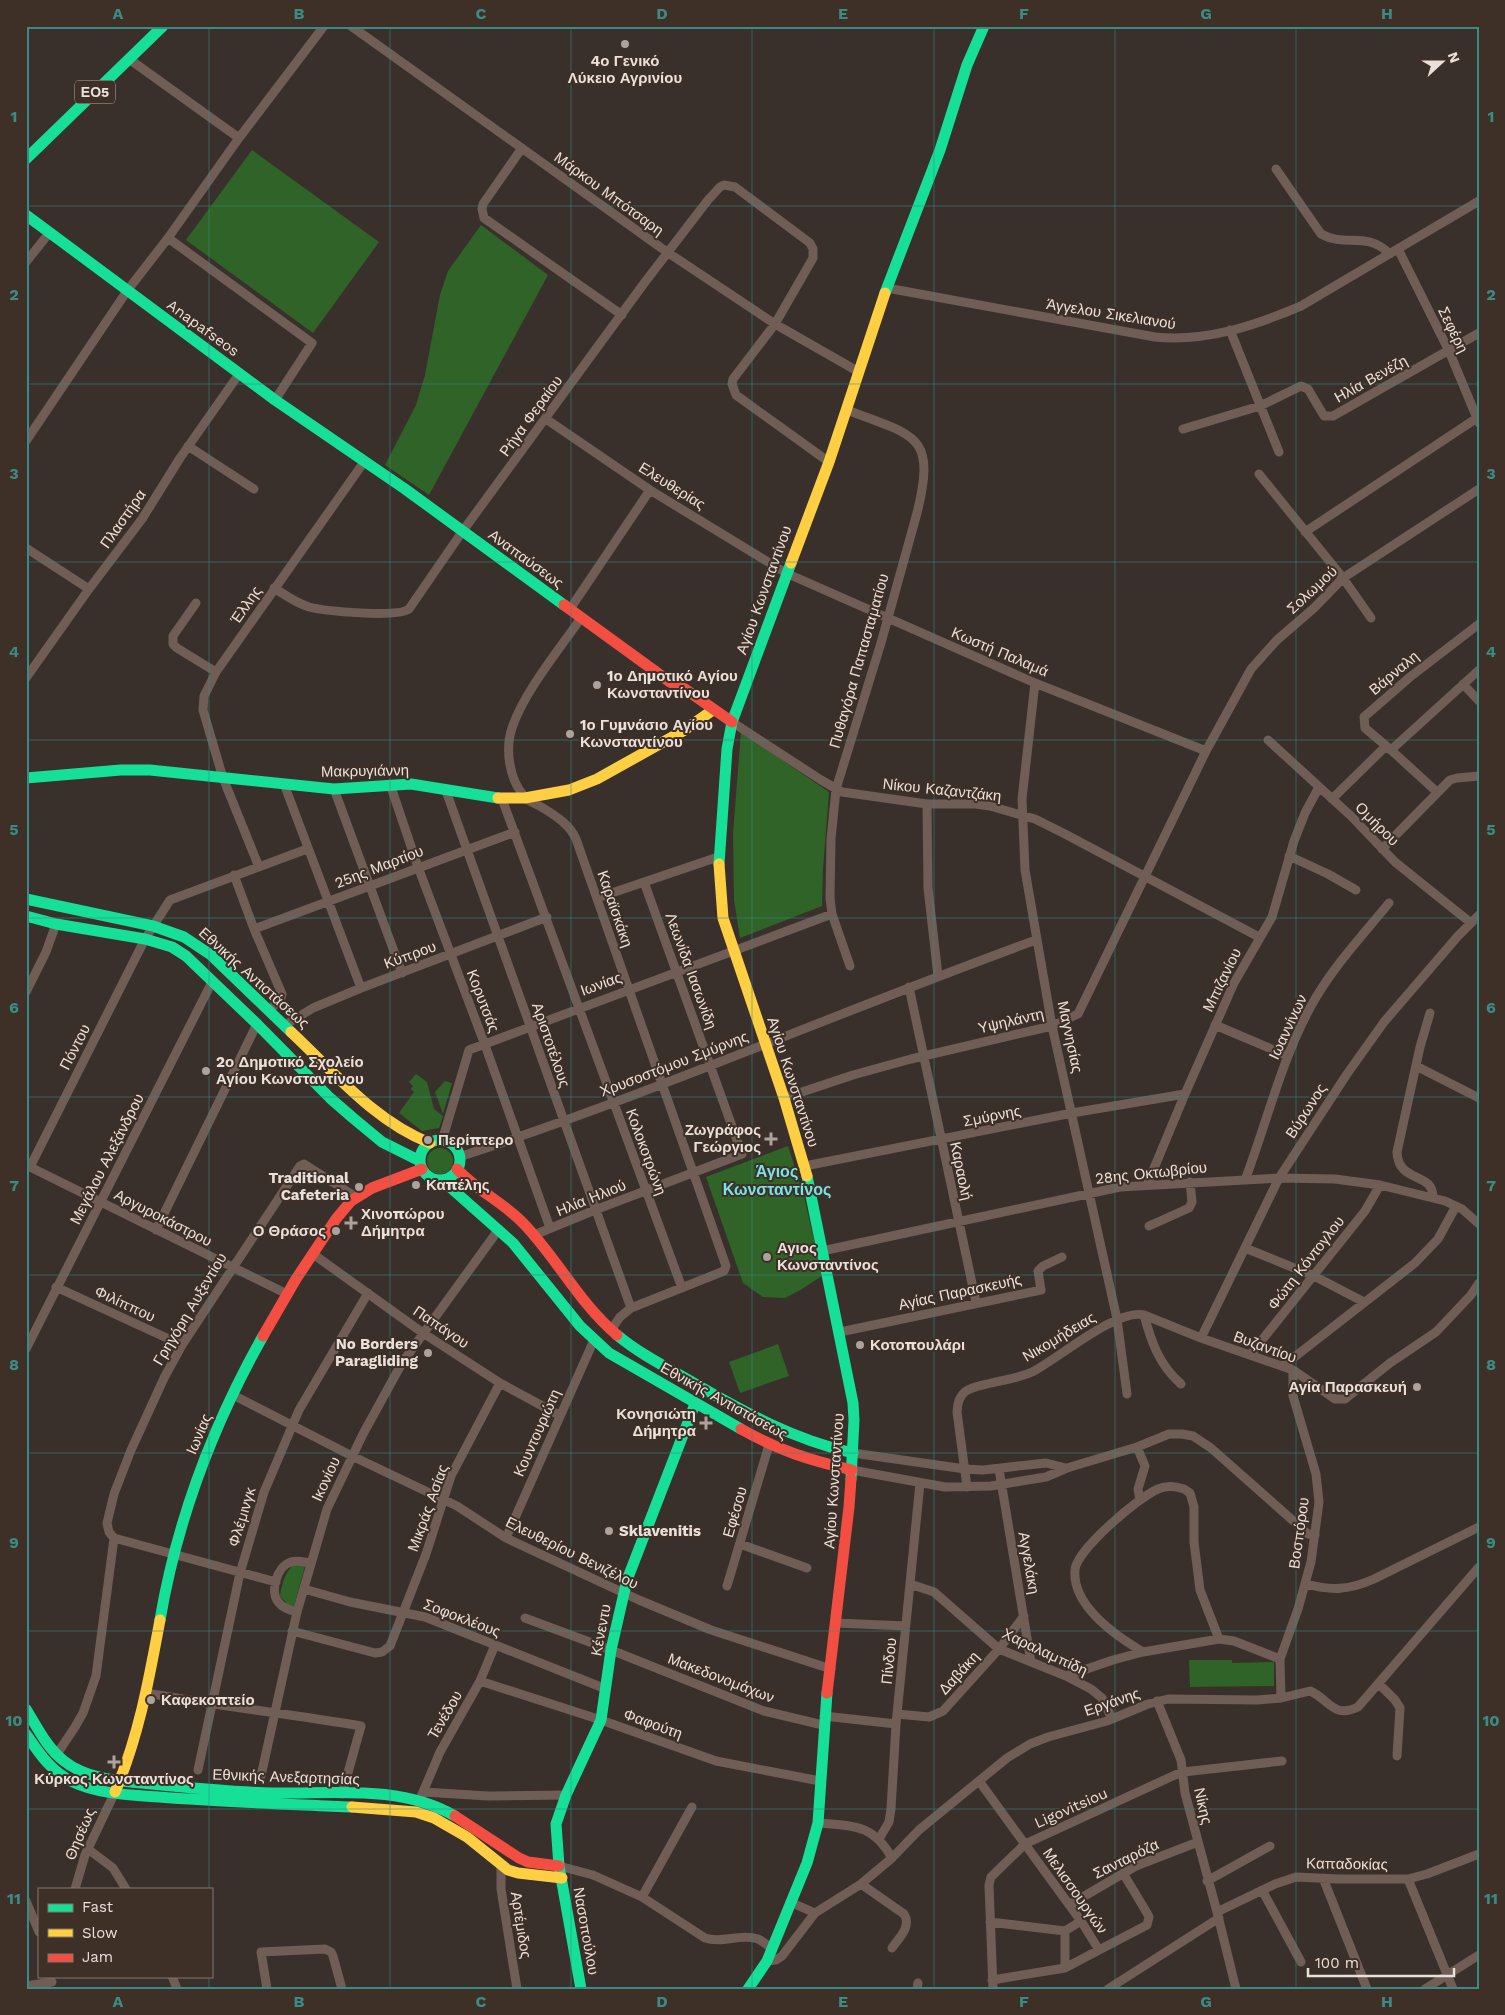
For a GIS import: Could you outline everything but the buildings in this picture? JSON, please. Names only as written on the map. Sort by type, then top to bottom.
[{"type":"main road","name":"ΕΟ5","points":[[26,159],[164,26]]},
{"type":"main road","name":"Αγίου Κωνσταντίνου","points":[[748,1989],[766,1962],[772,1948],[810,1854],[818,1823],[824,1720],[852,1470],[854,1410],[840,1332],[804,1166],[784,1098],[732,951],[722,908],[718,857],[731,726],[847,410],[888,288],[940,150],[967,65],[984,26]]},
{"type":"main road","name":"Anapafseos","points":[[26,215],[239,374],[364,462]]},
{"type":"main road","name":"Αναπαύσεως","points":[[364,462],[405,489],[670,682],[681,695],[709,712]]},
{"type":"main road","points":[[709,712],[731,726]]},
{"type":"main road","name":"Μακρυγιάννη","points":[[26,778],[134,770],[334,789],[412,784],[502,799],[525,798],[569,790],[597,779],[672,738],[709,712]]},
{"type":"main road","name":"Εθνικής Αντιστάσεως","points":[[26,899],[153,926],[181,934],[204,950],[270,1010],[345,1086],[372,1110],[394,1127],[411,1136],[436,1142]]},
{"type":"main road","name":"Εθνικής Αντιστάσεως","points":[[26,916],[56,924],[145,939],[172,947],[186,956],[330,1098],[382,1142],[421,1165]]},
{"type":"main road","points":[[436,1142],[455,1147],[459,1157],[458,1169],[450,1178],[442,1180],[432,1179],[421,1165],[422,1152],[436,1142]]},
{"type":"main road","name":"Ιωνίας","points":[[115,1792],[134,1739],[147,1693],[173,1555],[203,1464],[233,1394],[287,1294],[313,1254],[356,1197],[421,1165]]},
{"type":"main road","name":"Εθνικής Αντιστάσεως","points":[[458,1169],[467,1178],[511,1210],[534,1235],[579,1294],[611,1330],[625,1342],[656,1362],[778,1430],[815,1444],[853,1453]]},
{"type":"main road","name":"Εθνικής Αντιστάσεως","points":[[442,1180],[459,1197],[499,1229],[513,1243],[577,1322],[594,1340],[626,1364],[769,1445],[806,1459],[852,1470]]},
{"type":"main road","name":"Κένεντυ","points":[[560,1866],[556,1824],[566,1795],[601,1720],[611,1650],[624,1593],[643,1534],[695,1404]]},
{"type":"main road","name":"Εθνικής Ανεξαρτησίας","points":[[26,1709],[40,1733],[57,1754],[73,1766],[93,1776],[120,1781],[233,1792],[422,1796],[519,1858],[534,1863],[560,1866]]},
{"type":"main road","points":[[26,1734],[48,1763],[67,1779],[89,1788],[194,1800],[372,1808],[416,1812],[434,1818],[467,1837],[501,1866],[518,1873],[562,1878]]},
{"type":"main road","name":"Νασοπούλου","points":[[560,1866],[581,1989]]},
{"type":"street","points":[[26,441],[127,291],[324,26]]},
{"type":"street","name":"Μάρκου Μπότσαρη","points":[[351,26],[667,252],[775,324],[859,372]]},
{"type":"street","points":[[129,58],[239,138]]},
{"type":"street","points":[[522,148],[483,204],[484,218],[622,316]]},
{"type":"street","points":[[1276,169],[1321,234],[1333,239],[1371,242],[1394,252]]},
{"type":"street","name":"Ρήγα Φεραίου","points":[[274,588],[296,602],[312,608],[381,613],[404,612],[416,602],[462,532],[667,252],[717,190],[724,186],[735,187],[810,243],[813,249],[813,258],[775,324]]},
{"type":"street","name":"Άγγελου Σικελιανού","points":[[888,288],[1154,337],[1197,338],[1230,330],[1301,306],[1479,201]]},
{"type":"street","points":[[26,262],[50,232]]},
{"type":"street","points":[[168,238],[312,343],[275,400]]},
{"type":"street","name":"Σεφέρη","points":[[1394,252],[1449,352],[1478,421]]},
{"type":"street","points":[[775,324],[733,379],[733,390],[736,395],[828,462]]},
{"type":"street","points":[[1230,330],[1279,452]]},
{"type":"street","name":"Ηλία Βενέζη","points":[[1260,406],[1301,386],[1308,389],[1324,416],[1333,416],[1449,352],[1479,333]]},
{"type":"street","name":"Πλαστήρα","points":[[26,678],[89,589],[142,519],[188,446],[239,374]]},
{"type":"street","points":[[1183,429],[1260,406]]},
{"type":"street","name":"Πυθαγόρα Παπασταματίου","points":[[847,410],[905,434],[918,445],[924,458],[925,469],[921,496],[836,789],[831,839],[830,887],[832,914],[850,966]]},
{"type":"street","name":"Ελευθερίας","points":[[546,419],[650,490],[786,573]]},
{"type":"street","points":[[1305,532],[1478,421]]},
{"type":"street","points":[[188,446],[254,489]]},
{"type":"street","name":"Έλλης","points":[[259,867],[223,778],[202,704],[204,696],[216,672],[364,462]]},
{"type":"street","points":[[1259,474],[1343,578],[1371,618]]},
{"type":"street","name":"Σολωμού","points":[[1206,752],[1243,681],[1255,663],[1277,640],[1314,608],[1343,578],[1479,489]]},
{"type":"street","points":[[570,609],[650,490]]},
{"type":"street","points":[[26,548],[89,589]]},
{"type":"street","name":"Κωστή Παλαμά","points":[[786,573],[1035,683],[1206,752]]},
{"type":"street","points":[[196,604],[173,636],[174,644],[177,648],[216,672]]},
{"type":"street","points":[[525,798],[516,785],[510,765],[509,746],[513,727],[533,688],[581,618]]},
{"type":"street","name":"Βάρναλη","points":[[1388,748],[1365,728],[1364,716],[1410,676],[1479,624]]},
{"type":"street","points":[[1332,798],[1479,670]]},
{"type":"street","name":"Μαγνησίας","points":[[1035,683],[1021,816],[1025,870],[1052,1026],[1117,1318],[1127,1394]]},
{"type":"street","points":[[1463,684],[1479,701]]},
{"type":"street","name":"Νίκου Καζαντζάκη","points":[[731,726],[836,789],[851,794],[926,804],[976,804],[1002,809],[1035,820],[1259,937]]},
{"type":"street","name":"Ομήρου","points":[[1268,740],[1332,798],[1395,862],[1471,923]]},
{"type":"street","points":[[1388,748],[1438,792]]},
{"type":"street","name":"Υψηλάντη","points":[[784,1098],[853,1075],[1052,1026],[1074,1017],[1082,1008],[1206,752]]},
{"type":"street","points":[[1382,849],[1454,778],[1479,776]]},
{"type":"street","points":[[284,784],[361,988]]},
{"type":"street","name":"Κορυτσάς","points":[[390,784],[418,867],[485,1045],[550,1228]]},
{"type":"street","name":"Μπιζανίου","points":[[1147,1185],[1234,983],[1272,917],[1289,856],[1305,813],[1319,787]]},
{"type":"street","points":[[334,789],[402,972]]},
{"type":"street","name":"Αριστοτέλους","points":[[446,791],[631,1308]]},
{"type":"street","name":"Καραϊσκάκη","points":[[525,798],[558,818],[572,831],[581,850],[628,991],[726,1262],[724,1271],[682,1288]]},
{"type":"street","name":"Κολοκοτρώνη","points":[[502,799],[682,1288]]},
{"type":"street","points":[[926,804],[928,883],[938,976]]},
{"type":"street","name":"25ης Μαρτίου","points":[[254,929],[515,832]]},
{"type":"street","name":"Πόντου","points":[[28,1166],[145,939],[172,898],[308,849]]},
{"type":"street","points":[[1289,856],[1328,874],[1356,890]]},
{"type":"street","points":[[597,898],[718,857]]},
{"type":"street","points":[[234,875],[282,995],[270,1010]]},
{"type":"street","name":"Λεωνίδα Ιασωνίδη","points":[[644,882],[742,1154]]},
{"type":"street","name":"Ιωαννίνων","points":[[1245,1180],[1288,1056],[1308,1011],[1320,991],[1389,903]]},
{"type":"street","name":"Ιωνίας","points":[[436,1142],[469,1050],[832,914]]},
{"type":"street","name":"Βύρωνος","points":[[1200,1338],[1279,1178],[1347,1074],[1380,1027],[1479,915]]},
{"type":"street","name":"Κύπρου","points":[[285,1025],[313,1008],[361,988],[547,917]]},
{"type":"street","points":[[26,992],[46,952],[56,924]]},
{"type":"street","name":"Χρυσοστόμου Σμύρνης","points":[[459,1157],[518,1138],[710,1066],[909,987],[1036,940]]},
{"type":"street","name":"Μεγάλου Αλεξάνδρου","points":[[26,1349],[212,982]]},
{"type":"street","name":"Καραολή","points":[[909,987],[925,1056],[940,1140],[976,1302]]},
{"type":"street","points":[[1430,1013],[1398,1139],[1398,1162],[1405,1172],[1428,1182],[1433,1198]]},
{"type":"street","points":[[156,1230],[257,1024]]},
{"type":"street","points":[[1215,1025],[1288,1056]]},
{"type":"street","points":[[1416,1066],[1479,1098]]},
{"type":"street","name":"Σμύρνης","points":[[804,1166],[1072,1113],[1185,1094]]},
{"type":"street","name":"Ηλία Ηλιού","points":[[534,1235],[742,1154]]},
{"type":"street","name":"Γρηγόρη Αυξεντίου","points":[[114,1538],[109,1532],[107,1523],[114,1494],[131,1450],[182,1345],[231,1268],[301,1165],[304,1164],[356,1197]]},
{"type":"street","name":"Αργυροκάστρου","points":[[28,1166],[231,1268],[287,1294]]},
{"type":"street","name":"28ης Οκτωβρίου","points":[[822,1251],[1120,1187],[1279,1178],[1335,1179],[1380,1185],[1433,1198],[1456,1206],[1479,1224]]},
{"type":"street","points":[[1149,1226],[1189,1208],[1192,1202],[1190,1182]]},
{"type":"street","name":"Φώτη Κόντογλου","points":[[1250,1355],[1314,1276],[1364,1210],[1380,1185]]},
{"type":"street","points":[[1283,1366],[1416,1263],[1433,1246],[1456,1206]]},
{"type":"street","name":"Ικονίου","points":[[261,1776],[296,1612],[327,1509],[352,1456],[388,1388],[423,1333],[499,1229]]},
{"type":"street","points":[[1245,1248],[1314,1276],[1364,1302]]},
{"type":"street","name":"Παπάγου","points":[[313,1254],[423,1333],[500,1383],[559,1416]]},
{"type":"street","name":"Αγίας Παρασκευής","points":[[840,1332],[976,1302],[1041,1290],[1038,1271],[1043,1266],[1062,1257]]},
{"type":"street","name":"Βυζαντίου","points":[[1117,1318],[1136,1314],[1144,1315],[1200,1338],[1293,1370],[1336,1399],[1341,1400],[1345,1399],[1390,1363],[1436,1332],[1470,1296],[1479,1283]]},
{"type":"street","name":"Φιλίππου","points":[[56,1287],[182,1345]]},
{"type":"street","points":[[611,1330],[620,1317],[631,1308],[682,1288]]},
{"type":"street","name":"Φλέμινγκ","points":[[198,1770],[240,1573],[264,1492],[292,1425],[320,1373],[368,1293]]},
{"type":"street","points":[[1144,1315],[1150,1339],[1159,1357],[1169,1373],[1181,1384]]},
{"type":"street","name":"Νικομήδειας","points":[[967,1487],[957,1412],[962,1393],[972,1388],[1031,1372],[1117,1318]]},
{"type":"street","name":"Κουντουριώτη","points":[[506,1538],[594,1340]]},
{"type":"street","name":"Βοσπόρου","points":[[1281,1698],[1280,1659],[1306,1584],[1319,1502],[1318,1485],[1311,1453],[1293,1396],[1293,1370]]},
{"type":"street","name":"Μικράς Ασίας","points":[[292,1631],[374,1653],[382,1652],[390,1646],[404,1612],[451,1476],[500,1383]]},
{"type":"street","name":"Ελευθερίου Βενιζέλου","points":[[233,1394],[352,1456],[457,1506],[506,1538],[624,1593],[711,1630],[831,1669]]},
{"type":"street","name":"Εθνικής Αντιστάσεως","points":[[852,1470],[945,1487],[1002,1485],[1046,1477],[1067,1468],[1136,1447],[1169,1434],[1183,1434],[1200,1440],[1212,1448],[1308,1534],[1315,1535]]},
{"type":"street","name":"Εφέσου","points":[[727,1586],[769,1445]]},
{"type":"street","points":[[1136,1447],[1145,1465],[1138,1489],[1140,1500]]},
{"type":"street","name":"Εθνικής Αντιστάσεως","points":[[853,1453],[965,1469],[999,1469],[1046,1464],[1067,1468]]},
{"type":"street","name":"Αγγελάκη","points":[[999,1469],[1031,1662]]},
{"type":"street","name":"Πίνδου","points":[[880,1839],[889,1822],[891,1809],[896,1724],[920,1483]]},
{"type":"street","points":[[1143,1652],[1114,1633],[1090,1609],[1077,1586],[1075,1570],[1077,1561],[1086,1549],[1140,1500],[1158,1489],[1168,1486],[1182,1488],[1190,1493],[1194,1507],[1194,1542],[1198,1584],[1219,1639]]},
{"type":"street","points":[[1306,1584],[1331,1589],[1357,1585],[1374,1579],[1479,1527]]},
{"type":"street","points":[[57,1754],[76,1728],[96,1676],[114,1538],[276,1582]]},
{"type":"street","points":[[740,1544],[807,1568]]},
{"type":"street","points":[[296,1612],[286,1608],[277,1601],[274,1592],[276,1582],[282,1569],[287,1564],[299,1561],[310,1563]]},
{"type":"street","name":"Εργάνης","points":[[766,1962],[776,1960],[782,1956],[815,1913],[861,1884],[892,1858],[919,1830],[1007,1758],[1030,1744],[1112,1719],[1157,1701],[1177,1697],[1257,1700],[1281,1698],[1310,1691],[1333,1708],[1347,1711],[1362,1704],[1464,1582],[1479,1567]]},
{"type":"street","name":"Χαραλαμπίδη","points":[[910,1584],[934,1592],[998,1649],[1066,1676],[1097,1694],[1105,1703],[1112,1719]]},
{"type":"street","name":"Σοφοκλέους","points":[[304,1589],[358,1604],[404,1612],[425,1618],[606,1689]]},
{"type":"street","name":"Δαβάκη","points":[[898,1714],[930,1717],[943,1711],[998,1649],[1024,1616]]},
{"type":"street","name":"Μακεδονομάχων","points":[[525,1618],[764,1711],[824,1720],[896,1724]]},
{"type":"street","points":[[836,1623],[906,1626]]},
{"type":"street","points":[[1066,1676],[1112,1660],[1143,1652],[1219,1639],[1234,1641],[1280,1659]]},
{"type":"street","name":"Τενέδου","points":[[422,1796],[440,1752],[480,1681],[495,1644]]},
{"type":"street","name":"Φαφούτη","points":[[480,1681],[601,1720],[716,1761],[820,1781]]},
{"type":"street","points":[[1379,1684],[1395,1700],[1400,1708],[1397,1756]]},
{"type":"street","points":[[147,1693],[212,1705],[274,1712],[361,1726],[342,1794]]},
{"type":"street","name":"Νίκης","points":[[1157,1701],[1184,1772],[1185,1793],[1236,1989]]},
{"type":"street","name":"Ligovitsiou","points":[[993,1984],[990,1922],[991,1877],[1026,1844],[1184,1772],[1282,1761]]},
{"type":"street","name":"Μελισσουργών","points":[[979,1781],[1081,1921],[1098,1950],[1147,1925],[1149,1921],[1147,1913],[1123,1873]]},
{"type":"street","name":"Θησέως","points":[[75,1888],[88,1849],[115,1792]]},
{"type":"street","points":[[422,1796],[566,1795]]},
{"type":"street","points":[[642,1897],[692,1807]]},
{"type":"street","points":[[818,1823],[860,1828],[880,1839],[892,1858]]},
{"type":"street","name":"Σανταρόζα","points":[[1069,1905],[1136,1866],[1198,1842]]},
{"type":"street","points":[[1207,1880],[1270,1846]]},
{"type":"street","points":[[88,1849],[113,1868],[125,1888]]},
{"type":"street","name":"Καπαδοκίας","points":[[1108,1989],[1218,1915],[1262,1890],[1296,1877],[1408,1879],[1427,1874],[1479,1854]]},
{"type":"street","name":"Αρτέμιδος","points":[[501,1866],[501,1889],[517,1989]]},
{"type":"street","points":[[560,1866],[593,1875],[642,1897],[705,1938],[714,1941],[743,1938],[758,1939],[772,1948]]},
{"type":"street","points":[[562,1878],[581,1872]]},
{"type":"street","points":[[1323,1878],[1367,1989]]},
{"type":"street","points":[[1408,1879],[1453,1989]]},
{"type":"street","points":[[861,1884],[906,1917],[906,1928],[892,1948]]},
{"type":"street","points":[[1262,1890],[1301,1962]]},
{"type":"street","points":[[26,1900],[38,1930]]},
{"type":"street","points":[[790,1902],[815,1913]]},
{"type":"street","points":[[990,1922],[1065,1931],[1081,1921]]},
{"type":"street","points":[[1065,1931],[1065,1968]]},
{"type":"street","points":[[267,1989],[260,1952],[328,1950],[333,1956],[342,1989]]},
{"type":"street","points":[[993,1984],[1065,1968],[1098,1950]]},
{"type":"street","points":[[1425,1989],[1479,1955]]},
{"type":"street","points":[[26,1986],[53,1982]]},
{"type":"green space","points":[[252,150],[379,242],[313,333],[186,240]]},
{"type":"green space","points":[[481,225],[548,275],[429,495],[385,465],[416,405],[425,375],[440,295],[448,271]]},
{"type":"green space","points":[[741,732],[829,792],[822,906],[740,938],[734,900],[733,833]]},
{"type":"green space","points":[[416,1074],[427,1082],[434,1109],[443,1116],[439,1128],[422,1131],[399,1113],[414,1092],[411,1089],[413,1086],[409,1082]]},
{"type":"green space","points":[[445,1081],[452,1083],[443,1114],[435,1092]]},
{"type":"green space","points":[[788,1146],[804,1196],[822,1276],[785,1298],[763,1297],[743,1283],[706,1177]]},
{"type":"green space","points":[[440,1148],[449,1152],[453,1161],[449,1170],[440,1174],[431,1170],[427,1161],[431,1152]]},
{"type":"green space","points":[[778,1344],[789,1376],[740,1393],[729,1362]]},
{"type":"green space","points":[[293,1565],[305,1566],[294,1606],[288,1605],[280,1596],[285,1576]]},
{"type":"green space","points":[[1189,1660],[1232,1660],[1232,1663],[1274,1662],[1274,1686],[1190,1687]]},
{"type":"traffic: fast","points":[[26,159],[163,26]]},
{"type":"traffic: fast","points":[[885,293],[940,150],[967,65],[984,26]]},
{"type":"traffic: fast","points":[[26,215],[275,400],[405,489],[564,605]]},
{"type":"traffic: fast","points":[[719,864],[727,749],[732,722],[791,563]]},
{"type":"traffic: fast","points":[[26,778],[121,770],[150,770],[334,789],[411,784],[498,798]]},
{"type":"traffic: fast","points":[[26,899],[153,926],[184,937],[211,955],[291,1032]]},
{"type":"traffic: fast","points":[[26,916],[56,924],[145,939],[172,947],[186,956],[330,1098],[353,1118],[382,1142],[420,1161]]},
{"type":"traffic: fast","points":[[440,1140],[454,1146],[460,1160],[454,1174],[440,1180],[426,1174],[420,1160],[426,1146],[440,1140]]},
{"type":"traffic: fast","points":[[807,1176],[853,1403],[851,1479]]},
{"type":"traffic: fast","points":[[442,1180],[513,1243],[580,1326],[609,1353],[741,1429]]},
{"type":"traffic: fast","points":[[617,1335],[653,1360],[750,1414],[810,1441],[853,1453]]},
{"type":"traffic: fast","points":[[160,1620],[176,1546],[199,1474],[228,1404],[263,1336]]},
{"type":"traffic: fast","points":[[581,1989],[559,1866],[556,1824],[566,1795],[601,1720],[611,1650],[627,1580],[695,1404]]},
{"type":"traffic: fast","points":[[748,1989],[767,1961],[807,1863],[818,1823],[827,1693]]},
{"type":"traffic: fast","points":[[26,1709],[43,1737],[58,1756],[73,1767],[106,1779],[227,1791],[272,1793],[342,1792],[389,1795],[412,1799],[434,1806],[455,1816]]},
{"type":"traffic: fast","points":[[26,1734],[46,1761],[58,1773],[73,1782],[93,1789],[126,1795],[183,1799],[352,1807]]},
{"type":"traffic: slow","points":[[791,563],[829,462],[885,293]]},
{"type":"traffic: slow","points":[[498,798],[525,798],[569,790],[597,779],[683,731],[713,710]]},
{"type":"traffic: slow","points":[[719,864],[723,918],[784,1098],[807,1176]]},
{"type":"traffic: slow","points":[[291,1032],[373,1109],[410,1134],[430,1143]]},
{"type":"traffic: slow","points":[[115,1792],[137,1729],[160,1620]]},
{"type":"traffic: slow","points":[[352,1807],[416,1812],[434,1818],[467,1837],[508,1870],[518,1873],[562,1878]]},
{"type":"traffic: jam","points":[[564,605],[670,682],[685,689],[732,722]]},
{"type":"traffic: jam","points":[[263,1336],[296,1279],[336,1219],[351,1201],[372,1188],[422,1169]]},
{"type":"traffic: jam","points":[[457,1169],[523,1223],[591,1309],[617,1335]]},
{"type":"traffic: jam","points":[[741,1429],[795,1454],[852,1470]]},
{"type":"traffic: jam","points":[[827,1693],[851,1479]]},
{"type":"traffic: jam","points":[[455,1816],[519,1858],[528,1862],[559,1866]]},
{"type":"place","name":"4ο Γενικό Λύκειο Αγρινίου","points":[[625,44]]},
{"type":"place","name":"1ο Δημοτικό Αγίου Κωνσταντίνου","points":[[597,685]]},
{"type":"place","name":"1ο Γυμνάσιο Αγίου Κωνσταντίνου","points":[[570,734]]},
{"type":"place","name":"2ο Δημοτικό Σχολείο Αγίου Κωνσταντίνου","points":[[206,1071]]},
{"type":"place","name":"Ζωγράφος Γεώργιος","points":[[771,1139]]},
{"type":"place","name":"Περίπτερο","points":[[428,1140]]},
{"type":"place","name":"Καπέλης","points":[[416,1185]]},
{"type":"place","name":"Traditional Cafeteria","points":[[359,1187]]},
{"type":"place","name":"Χινοπώρου Δήμητρα","points":[[351,1223]]},
{"type":"place","name":"Ο Θράσος","points":[[336,1231]]},
{"type":"place","name":"Αγιος Κωνσταντίνος","points":[[767,1257]]},
{"type":"place","name":"Κοτοπουλάρι","points":[[860,1345]]},
{"type":"place","name":"No Borders Paragliding","points":[[428,1353]]},
{"type":"place","name":"Αγία Παρασκευή","points":[[1417,1387]]},
{"type":"place","name":"Κονησιώτη Δήμητρα","points":[[706,1423]]},
{"type":"place","name":"Sklavenitis","points":[[609,1531]]},
{"type":"place","name":"Καφεκοπτείο","points":[[151,1700]]},
{"type":"place","name":"Κύρκος Κωνσταντίνος","points":[[114,1762]]},
{"type":"district","name":"Άγιος Κωνσταντίνος","points":[[777,1180]]}]
